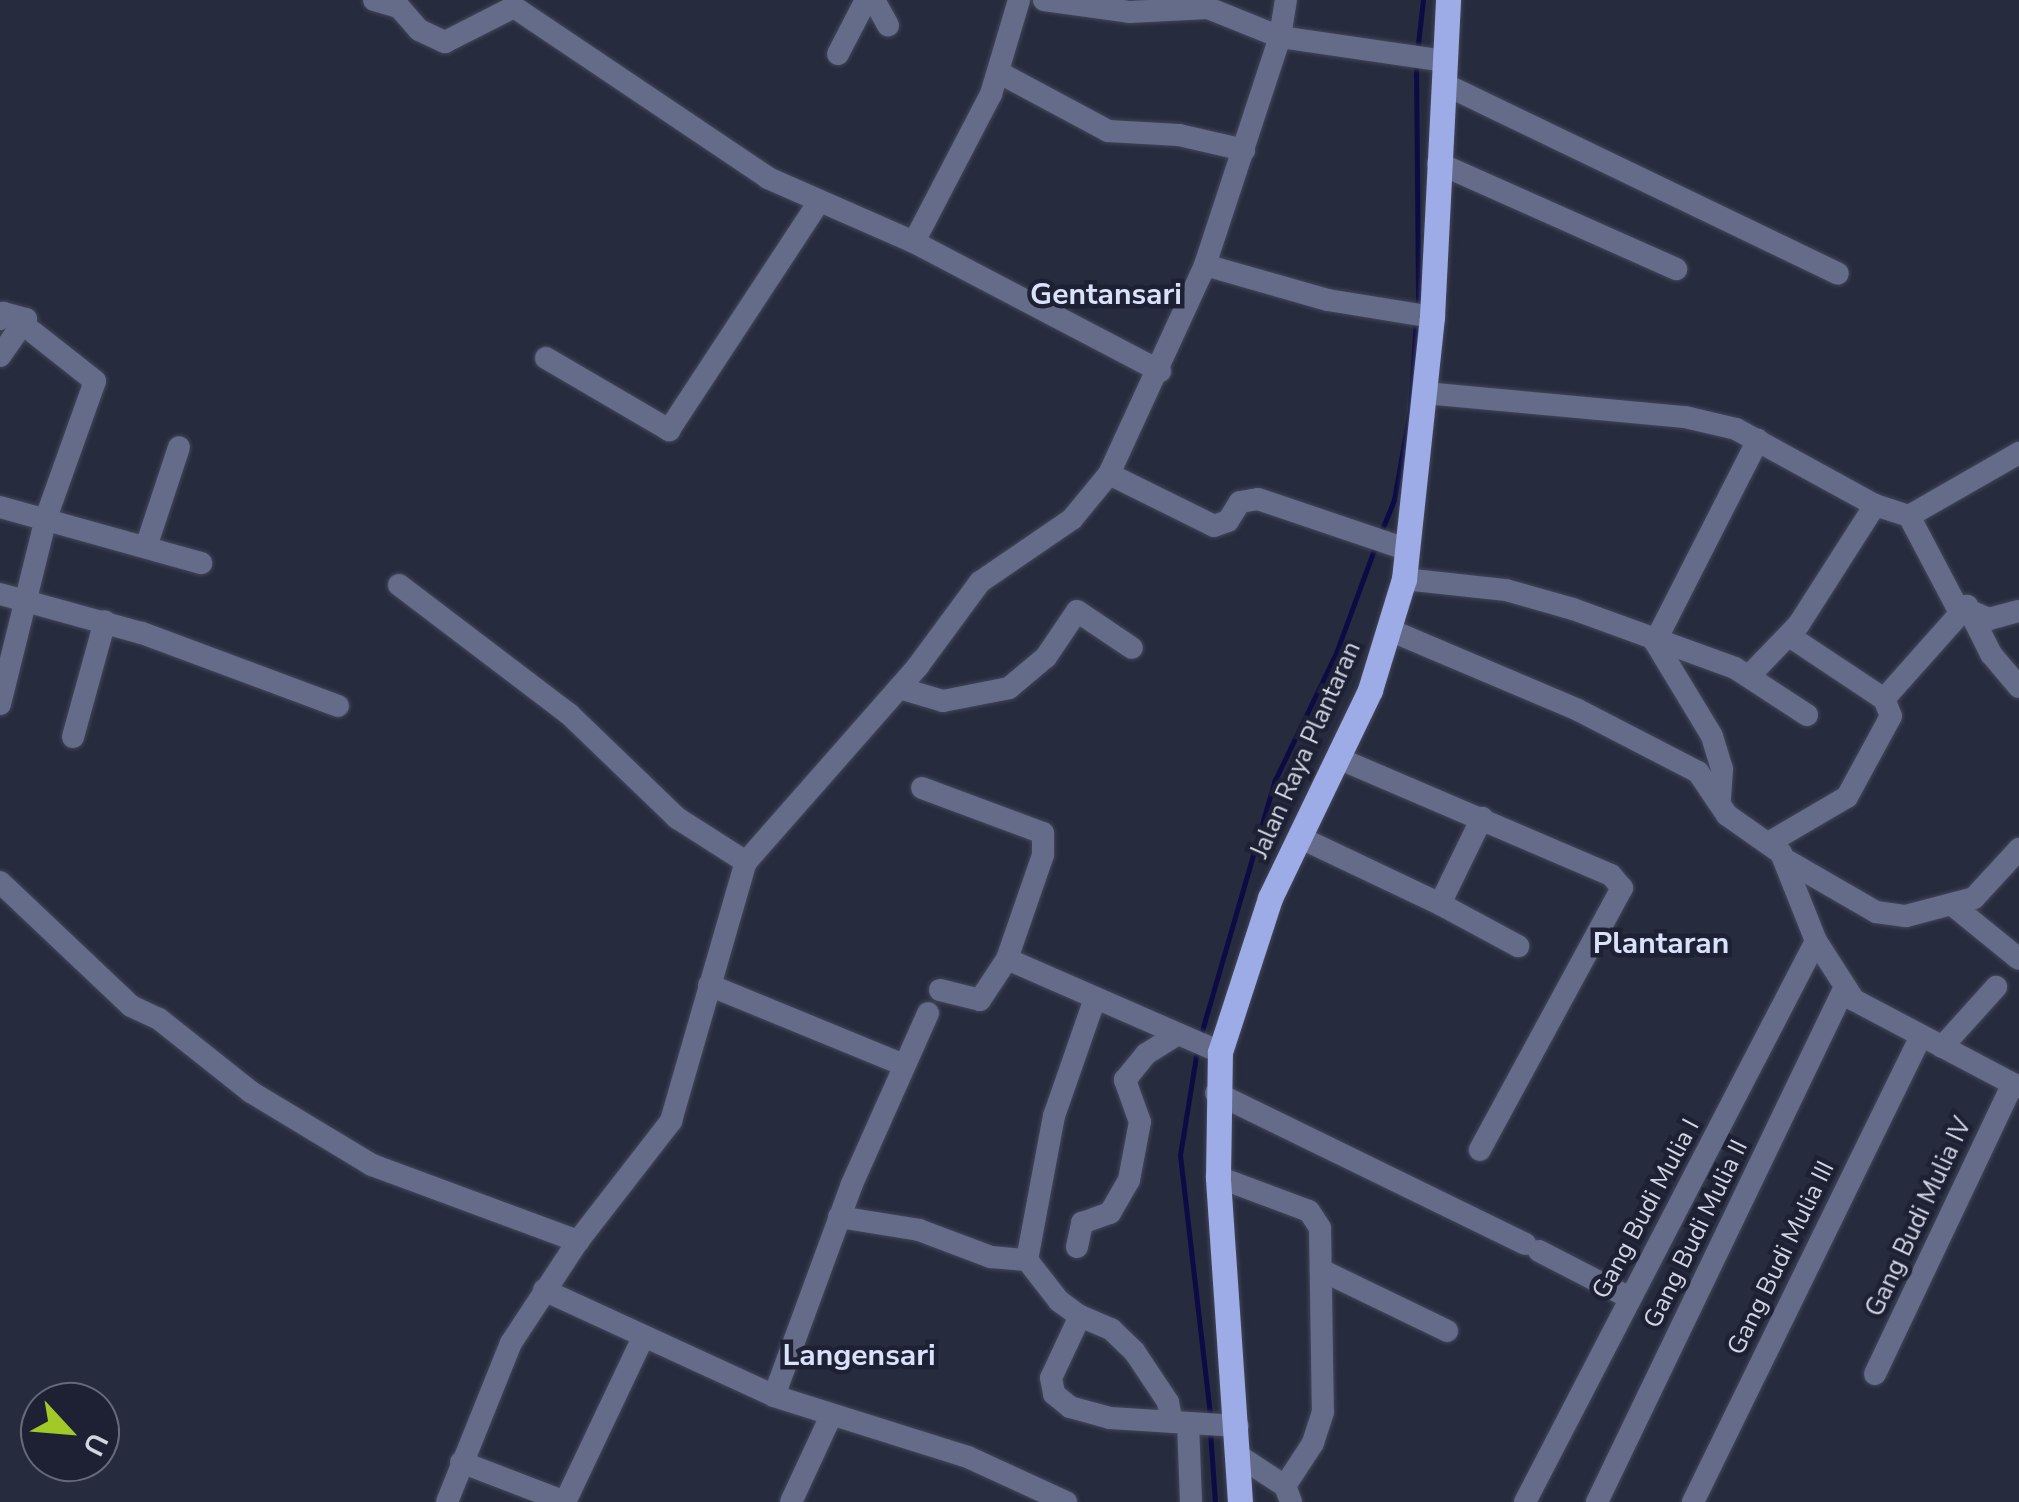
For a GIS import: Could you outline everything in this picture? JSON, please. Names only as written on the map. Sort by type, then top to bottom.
[{"type":"main road","name":"Jalan Raya Plantaran","points":[[1240,1502],[1242,1458],[1218,1177],[1216,1092],[1197,1044],[1340,759],[1392,631],[1404,579],[1383,543],[1425,393],[1448,0]]},
{"type":"street","points":[[374,0],[399,7],[420,30],[446,42],[514,7],[665,106],[715,147],[818,203],[914,242],[1160,370]]},
{"type":"street","points":[[838,54],[870,0],[888,25]]},
{"type":"street","points":[[914,242],[998,72],[1019,0]]},
{"type":"street","points":[[1044,0],[1208,8],[1280,37],[1308,36],[1407,58],[1445,73],[1838,274]]},
{"type":"street","points":[[447,1502],[500,1364],[544,1290],[671,1121],[746,862],[899,688],[990,571],[1072,520],[1110,474],[1205,266],[1280,37],[1286,0]]},
{"type":"street","points":[[998,72],[1108,131],[1179,135],[1244,150]]},
{"type":"street","points":[[1438,162],[1676,269]]},
{"type":"street","points":[[546,358],[669,430],[818,203]]},
{"type":"street","points":[[1205,266],[1328,300],[1428,316]]},
{"type":"street","points":[[0,318],[3,313],[26,319],[0,356]]},
{"type":"street","points":[[0,704],[12,597],[46,518],[95,381],[33,332]]},
{"type":"street","points":[[1425,393],[1686,418],[1758,440],[1875,505],[1910,516],[1956,605],[1967,606],[1989,619],[2019,611]]},
{"type":"street","points":[[1655,642],[1758,440]]},
{"type":"street","points":[[146,546],[179,447]]},
{"type":"street","points":[[1910,516],[2019,453]]},
{"type":"street","points":[[1110,474],[1214,526],[1228,521],[1240,502],[1258,499],[1306,510],[1383,543]]},
{"type":"street","points":[[1750,675],[1788,636],[1875,505]]},
{"type":"street","points":[[0,507],[201,563]]},
{"type":"street","points":[[1404,579],[1518,592],[1750,675],[1807,716]]},
{"type":"street","points":[[399,585],[569,714],[676,818],[746,862]]},
{"type":"street","points":[[12,597],[105,621],[338,706]]},
{"type":"street","points":[[1967,606],[1991,654],[2019,686]]},
{"type":"street","points":[[1884,699],[1967,606]]},
{"type":"street","points":[[899,688],[942,701],[1009,688],[1046,657],[1077,611],[1132,648]]},
{"type":"street","points":[[74,737],[105,621]]},
{"type":"street","points":[[1392,631],[1668,754],[1698,772],[1720,798],[1726,815],[1770,842],[1786,860],[1876,912],[1906,916],[1955,907],[1984,890],[2015,862]]},
{"type":"street","points":[[1770,842],[1847,798],[1890,725],[1884,699],[1788,636]]},
{"type":"street","points":[[1655,642],[1712,736],[1722,769],[1720,798]]},
{"type":"street","points":[[1340,759],[1611,875],[1622,888],[1480,1150]]},
{"type":"street","points":[[922,788],[1043,833],[1043,855],[1007,959],[980,1000],[940,990]]},
{"type":"street","points":[[1440,904],[1482,818]]},
{"type":"street","points":[[1301,838],[1518,946]]},
{"type":"street","points":[[1786,860],[1816,941],[1844,989],[1864,1008],[2016,1086]]},
{"type":"street","points":[[0,882],[131,1006],[159,1019],[251,1092],[372,1164],[578,1242]]},
{"type":"street","points":[[1955,907],[2019,959]]},
{"type":"street","name":"Gang Budi Mulia I","points":[[1524,1502],[1816,941]]},
{"type":"street","points":[[1007,959],[1197,1044]]},
{"type":"street","points":[[709,985],[904,1065]]},
{"type":"street","points":[[1942,1048],[1996,987]]},
{"type":"street","name":"Gang Budi Mulia II","points":[[1597,1502],[1844,989]]},
{"type":"street","points":[[1026,1260],[1054,1116],[1094,1001]]},
{"type":"street","points":[[774,1396],[839,1217],[928,1013]]},
{"type":"street","name":"Gang Budi Mulia III","points":[[1693,1502],[1920,1038]]},
{"type":"street","points":[[1077,1247],[1082,1223],[1110,1213],[1129,1180],[1140,1122],[1125,1080],[1146,1054],[1197,1044]]},
{"type":"street","name":"Gang Budi Mulia IV","points":[[1875,1374],[2016,1086]]},
{"type":"street","points":[[1216,1092],[1630,1298]]},
{"type":"street","points":[[1218,1177],[1310,1211],[1320,1228],[1323,1412],[1314,1443],[1288,1494],[1242,1458]]},
{"type":"street","points":[[839,1217],[919,1230],[990,1257],[1026,1260],[1058,1301],[1111,1329],[1134,1351],[1168,1402],[1192,1423],[1191,1502]]},
{"type":"street","points":[[1321,1270],[1447,1331]]},
{"type":"street","points":[[544,1290],[774,1396],[830,1418],[968,1457],[1027,1493],[1066,1502]]},
{"type":"street","points":[[1080,1316],[1050,1378],[1054,1394],[1070,1407],[1110,1418],[1238,1426]]},
{"type":"street","points":[[461,1462],[565,1502],[643,1338]]},
{"type":"street","points":[[791,1502],[830,1418]]},
{"type":"waterway","points":[[1417,52],[1423,0]]},
{"type":"waterway","points":[[1416,63],[1418,306]]},
{"type":"waterway","points":[[1381,532],[1394,500],[1410,409],[1416,322]]},
{"type":"waterway","points":[[1201,1034],[1275,780],[1336,653],[1375,547]]},
{"type":"waterway","points":[[1197,1050],[1180,1155],[1210,1415]]},
{"type":"waterway","points":[[1210,1431],[1215,1502]]},
{"type":"district","name":"Gentansari","points":[[1106,295]]},
{"type":"district","name":"Plantaran","points":[[1661,944]]},
{"type":"district","name":"Langensari","points":[[859,1356]]}]
